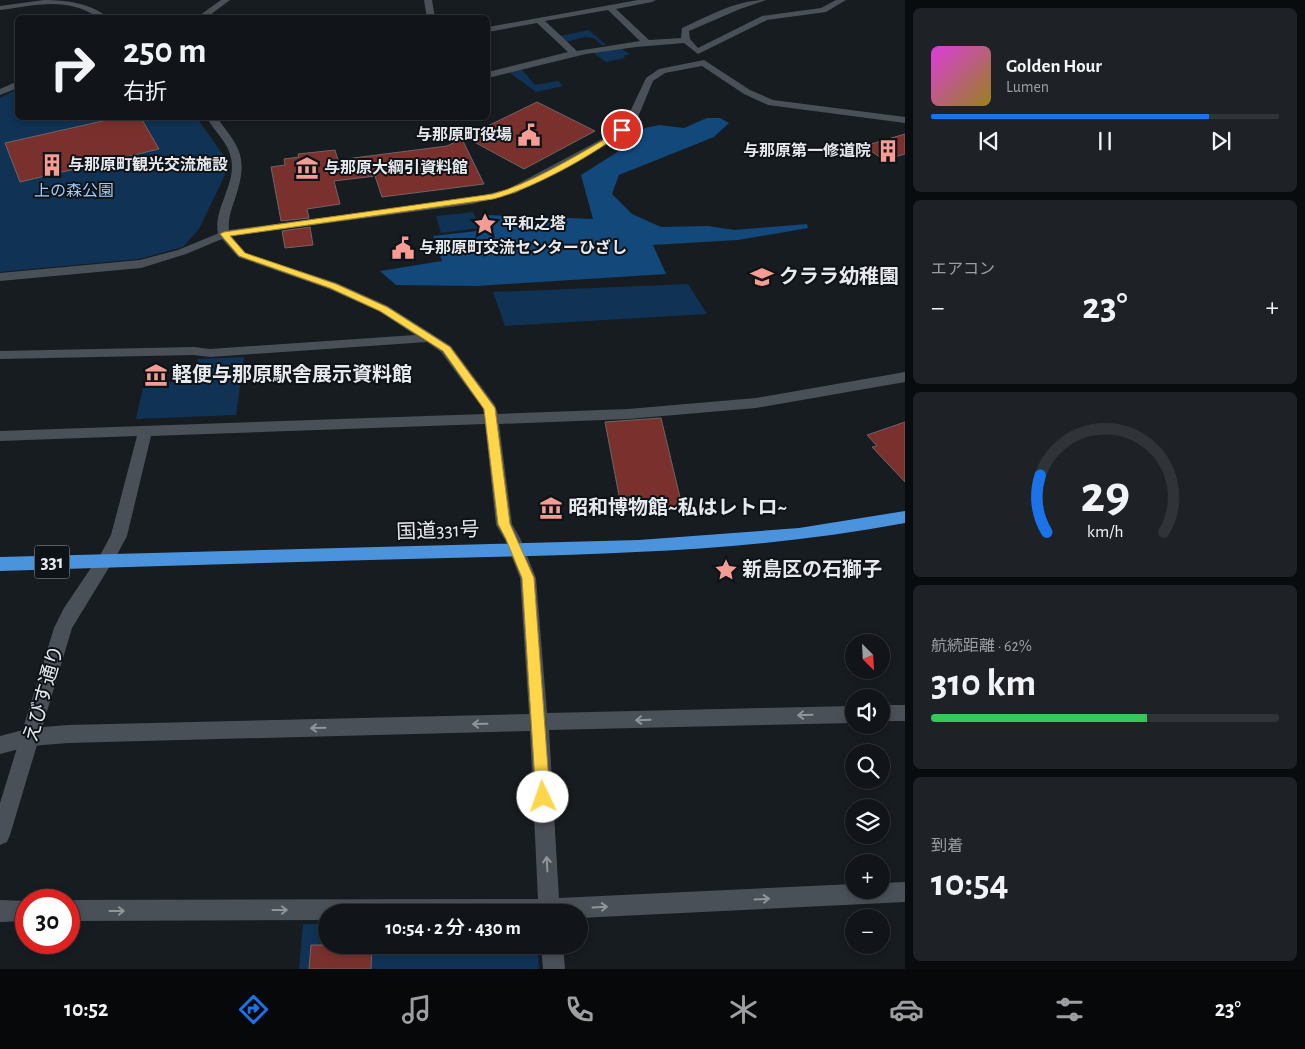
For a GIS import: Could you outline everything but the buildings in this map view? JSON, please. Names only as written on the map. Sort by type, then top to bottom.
[{"type":"highway","name":"国道331号","points":[[0,564],[677,544],[788,536],[865,525],[905,516]]},
{"type":"street","points":[[204,15],[226,0]]},
{"type":"street","points":[[428,0],[430,15]]},
{"type":"street","points":[[490,30],[652,0]]},
{"type":"street","points":[[686,40],[685,30],[737,7],[762,0]]},
{"type":"street","points":[[698,50],[766,18],[823,10],[842,0]]},
{"type":"street","points":[[0,8],[55,2],[79,5],[98,15]]},
{"type":"street","points":[[609,7],[647,43]]},
{"type":"street","points":[[539,20],[575,54]]},
{"type":"street","points":[[490,73],[539,60],[647,43],[686,40],[698,50],[704,63],[747,92],[771,103],[905,120]]},
{"type":"street","points":[[0,278],[141,264],[182,252],[224,234],[472,201],[512,191],[606,141],[622,130],[632,117],[649,80],[662,71],[704,63]]},
{"type":"street","points":[[0,92],[15,85]]},
{"type":"street","points":[[214,120],[232,144],[239,164],[222,227],[224,234],[242,254],[333,286],[384,309],[446,349],[490,408],[504,524],[528,578],[539,722],[549,904]]},
{"type":"street","points":[[0,356],[210,353],[429,338]]},
{"type":"street","points":[[0,436],[628,414],[721,407],[800,396],[905,377]]},
{"type":"street","name":"えびす通り","points":[[0,834],[63,628],[70,612],[105,561],[119,536],[145,431]]},
{"type":"street","points":[[890,713],[905,713]]},
{"type":"street","points":[[0,745],[31,737],[68,734],[845,714]]},
{"type":"street","points":[[588,909],[905,892]]},
{"type":"street","points":[[0,911],[15,911]]},
{"type":"street","points":[[80,911],[318,911]]},
{"type":"street","points":[[553,954],[554,969]]},
{"type":"green space","points":[[589,30],[606,45],[602,45],[594,38],[585,37],[566,42],[560,36]]},
{"type":"green space","points":[[620,48],[630,54],[624,56],[625,58],[606,62],[595,54],[596,52]]},
{"type":"green space","points":[[521,69],[535,85],[558,81],[563,86],[536,92],[509,72]]},
{"type":"green space","name":"上の森公園","points":[[15,90],[15,120],[198,120],[224,156],[225,175],[199,229],[183,247],[139,259],[0,272],[0,98]]},
{"type":"green space","points":[[473,212],[480,228],[441,233],[436,216]]},
{"type":"green space","points":[[688,284],[707,314],[505,326],[493,292]]},
{"type":"green space","points":[[244,357],[236,415],[136,419],[144,383],[193,381],[198,359]]},
{"type":"green space","points":[[303,924],[318,924],[318,954],[538,954],[539,969],[299,969]]},
{"type":"shaded area","points":[[707,118],[720,118],[729,123],[714,137],[619,175],[612,194],[632,214],[661,227],[708,226],[734,230],[807,224],[808,228],[738,240],[653,245],[666,274],[476,286],[396,285],[380,271],[442,261],[433,236],[494,229],[486,215],[593,219],[581,175],[619,151],[645,128],[659,125],[684,128]]},
{"type":"place","name":"与那原町役場","points":[[529,135]]},
{"type":"place","name":"与那原第一修道院","points":[[888,151]]},
{"type":"place","name":"与那原町観光交流施設","points":[[52,165]]},
{"type":"place","name":"与那原大綱引資料館","points":[[307,168]]},
{"type":"place","name":"平和之塔","points":[[485,224]]},
{"type":"place","name":"与那原町交流センターひざし","points":[[403,248]]},
{"type":"place","name":"クララ幼稚園","points":[[762,277]]},
{"type":"place","name":"軽便与那原駅舎展示資料館","points":[[156,375]]},
{"type":"place","name":"昭和博物館~私はレトロ~","points":[[551,508]]},
{"type":"place","name":"新島区の石獅子","points":[[726,570]]},
{"type":"route","points":[[543,797],[528,578],[512,538],[504,524],[490,408],[446,349],[384,309],[333,286],[242,254],[224,234],[493,197],[512,191],[542,177],[622,130]]}]
